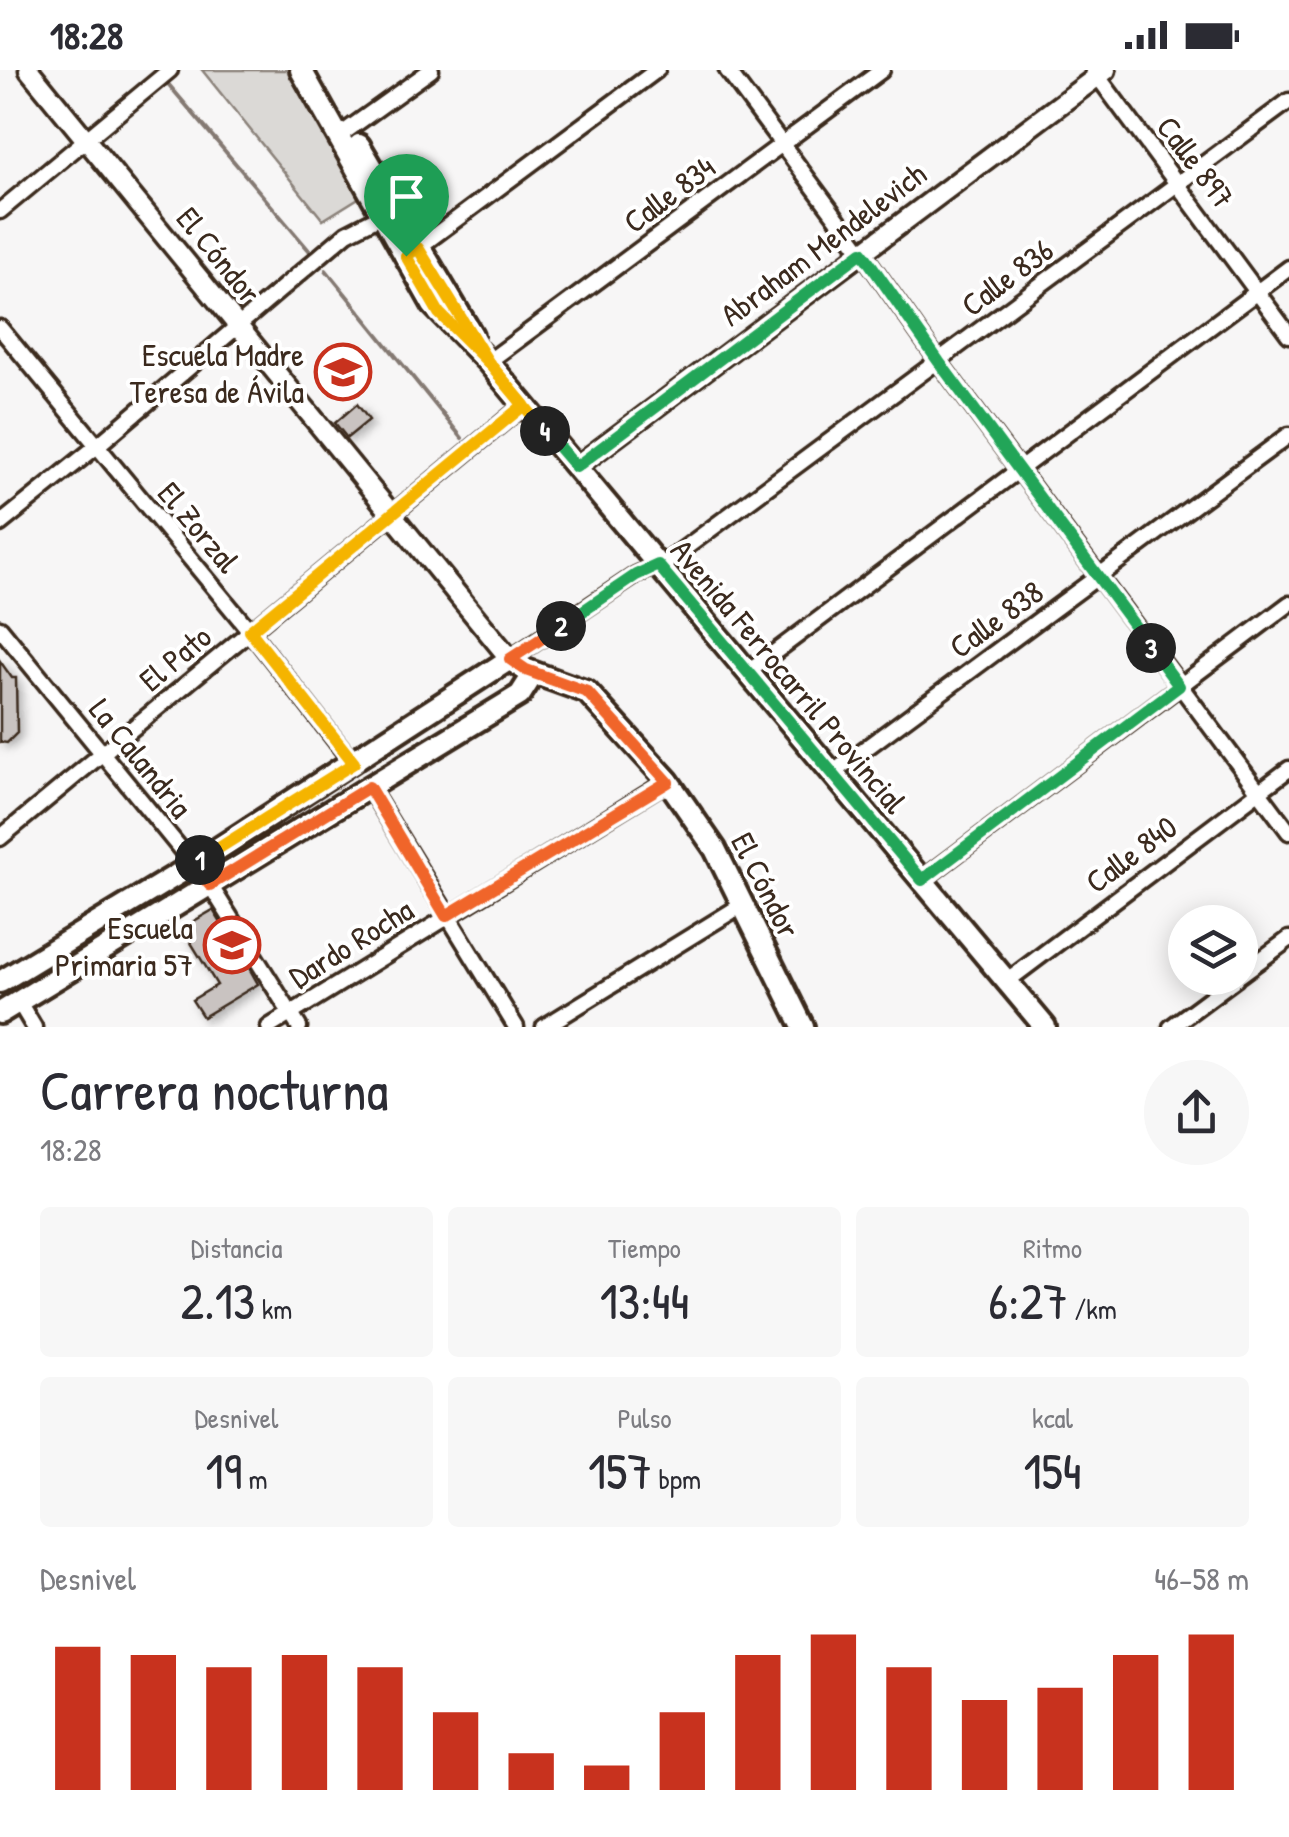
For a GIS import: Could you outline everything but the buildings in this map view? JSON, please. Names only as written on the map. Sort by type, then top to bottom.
[{"type":"main road","points":[[300,70],[344,132],[412,252]]},
{"type":"main road","points":[[316,70],[382,215],[412,252]]},
{"type":"main road","name":"Avenida Ferrocarril Provincial","points":[[412,252],[488,362],[1045,1027]]},
{"type":"main road","points":[[0,982],[193,865],[510,659]]},
{"type":"main road","name":"El Cóndor","points":[[510,659],[587,692],[668,782],[715,849],[803,1027]]},
{"type":"main road","points":[[0,1014],[520,694],[534,672]]},
{"type":"street","name":"El Cóndor","points":[[29,70],[510,659]]},
{"type":"street","points":[[0,211],[170,70]]},
{"type":"street","points":[[344,132],[431,70]]},
{"type":"street","points":[[412,252],[657,70]]},
{"type":"street","points":[[727,70],[1289,832]]},
{"type":"street","name":"Calle 834","points":[[488,362],[882,70]]},
{"type":"street","name":"Calle 897","points":[[1099,72],[1289,335]]},
{"type":"street","name":"Abraham Mendelevich","points":[[576,467],[1099,72]]},
{"type":"street","name":"Calle 836","points":[[510,659],[636,575],[658,565],[1289,101]]},
{"type":"street","points":[[0,524],[346,233],[382,215]]},
{"type":"street","points":[[747,673],[1289,268]]},
{"type":"street","name":"El Zorzal","points":[[0,328],[354,763]]},
{"type":"street","name":"El Pato","points":[[0,838],[524,405]]},
{"type":"street","name":"Calle 838","points":[[832,774],[1289,435]]},
{"type":"street","points":[[922,880],[1289,604]]},
{"type":"street","name":"La Calandria","points":[[0,628],[210,885],[295,1020]]},
{"type":"street","name":"Calle 840","points":[[1006,982],[1289,770]]},
{"type":"street","name":"Dardo Rocha","points":[[268,1027],[295,1020],[446,916],[668,782]]},
{"type":"street","points":[[369,787],[516,1027]]},
{"type":"street","points":[[544,1027],[742,906]]},
{"type":"street","points":[[1258,962],[1289,939]]},
{"type":"street","points":[[1171,1027],[1214,995]]},
{"type":"street","points":[[19,1002],[34,1027]]},
{"type":"shaded area","points":[[202,70],[288,70],[360,197],[323,220]]},
{"type":"waterway","points":[[169,85],[313,255]]},
{"type":"waterway","points":[[326,270],[462,438]]},
{"type":"place","name":"Escuela Madre Teresa de Ávila","points":[[343,372]]},
{"type":"place","name":"Escuela Primaria 57","points":[[232,945]]},
{"type":"route","points":[[418,248],[488,362],[576,467],[862,252],[1179,686],[922,880],[658,565],[636,575],[510,659],[526,670],[587,692],[668,782],[446,916],[369,787],[210,885],[193,865],[354,763],[250,631],[524,405],[439,313],[406,256],[418,248]]}]
